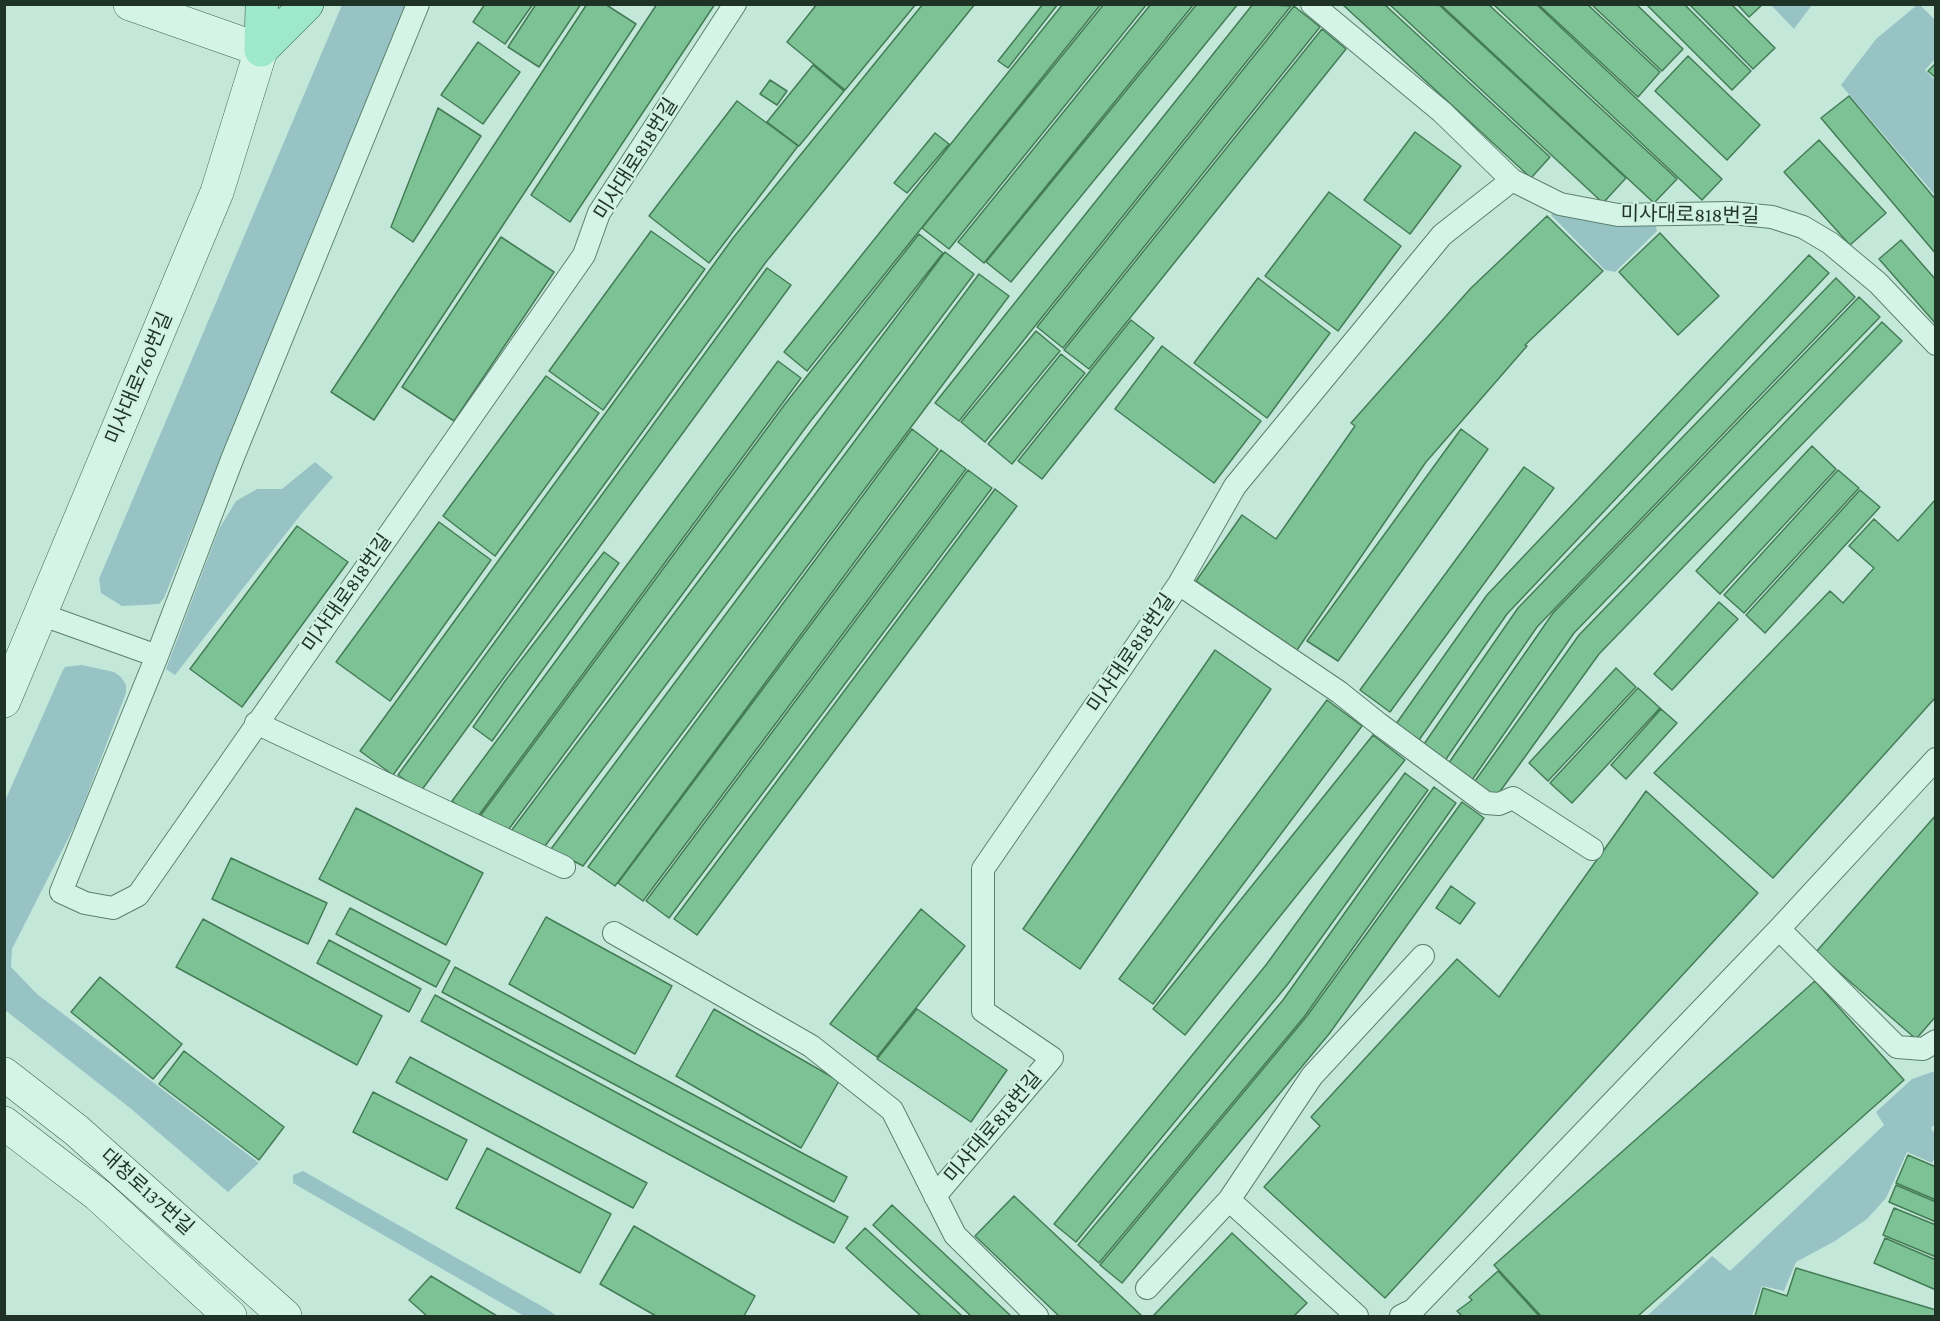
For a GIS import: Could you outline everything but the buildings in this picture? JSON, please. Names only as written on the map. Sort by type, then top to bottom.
[{"type":"main road","points":[[130,4],[261,50]]},
{"type":"main road","points":[[261,50],[262,4]]},
{"type":"main road","points":[[261,50],[307,4]]},
{"type":"main road","name":"미사대로760번길","points":[[4,701],[217,192],[261,50]]},
{"type":"main road","name":"대청로137번길","points":[[4,1074],[76,1130],[285,1317]]},
{"type":"main road","name":"대청로137번길","points":[[4,1123],[98,1195],[230,1317]]},
{"type":"lane","name":"미사대로818번길","points":[[418,4],[233,457],[157,656],[61,892],[85,903],[113,908],[138,895],[584,255],[599,213],[735,4]]},
{"type":"lane","name":"미사대로818번길","points":[[1312,4],[1442,112],[1512,180],[1560,204],[1618,215],[1731,213],[1772,217],[1803,227],[1830,243],[1878,283],[1935,344]]},
{"type":"lane","name":"미사대로818번길","points":[[614,933],[810,1046],[892,1110],[935,1196],[1052,1058],[983,1011],[983,869],[1179,584],[1235,486],[1442,235],[1512,180]]},
{"type":"lane","name":"미사대로818번길","points":[[1179,584],[1339,692],[1486,803],[1499,804],[1513,798],[1592,849]]},
{"type":"lane","points":[[40,614],[157,656]]},
{"type":"lane","points":[[256,723],[564,867]]},
{"type":"lane","points":[[1401,1317],[1421,1302],[1779,929],[1935,759]]},
{"type":"lane","points":[[1779,929],[1897,1047],[1923,1049],[1935,1041]]},
{"type":"lane","points":[[1147,1288],[1230,1200],[1312,1076],[1423,956]]},
{"type":"lane","points":[[935,1196],[955,1235],[1037,1317]]},
{"type":"lane","points":[[1230,1200],[1357,1317]]},
{"type":"shaded area","points":[[342,5],[405,5],[164,598],[159,604],[122,606],[101,593],[99,579]]},
{"type":"shaded area","points":[[1771,5],[1812,5],[1794,29]]},
{"type":"shaded area","points":[[1917,5],[1920,5],[1935,20],[1935,59],[1925,70],[1935,80],[1935,195],[1841,85],[1876,39]]},
{"type":"shaded area","points":[[1555,212],[1655,223],[1657,231],[1615,272],[1605,270],[1551,215]]},
{"type":"shaded area","points":[[315,462],[333,477],[175,675],[166,669],[219,529],[236,501],[257,489],[282,489]]},
{"type":"shaded area","points":[[82,665],[114,672],[126,685],[126,693],[77,821],[12,949],[11,967],[37,994],[259,1163],[228,1192],[130,1108],[5,1010],[5,801],[62,672],[65,667]]},
{"type":"shaded area","points":[[1935,1071],[1935,1124],[1931,1128],[1935,1134],[1936,1154],[1932,1163],[1907,1152],[1886,1198],[1867,1219],[1835,1241],[1796,1262],[1784,1291],[1762,1286],[1752,1316],[1647,1316],[1712,1256],[1730,1271],[1884,1125],[1876,1112],[1912,1079]]},
{"type":"shaded area","points":[[303,1171],[557,1316],[524,1316],[293,1183],[293,1175]]}]
